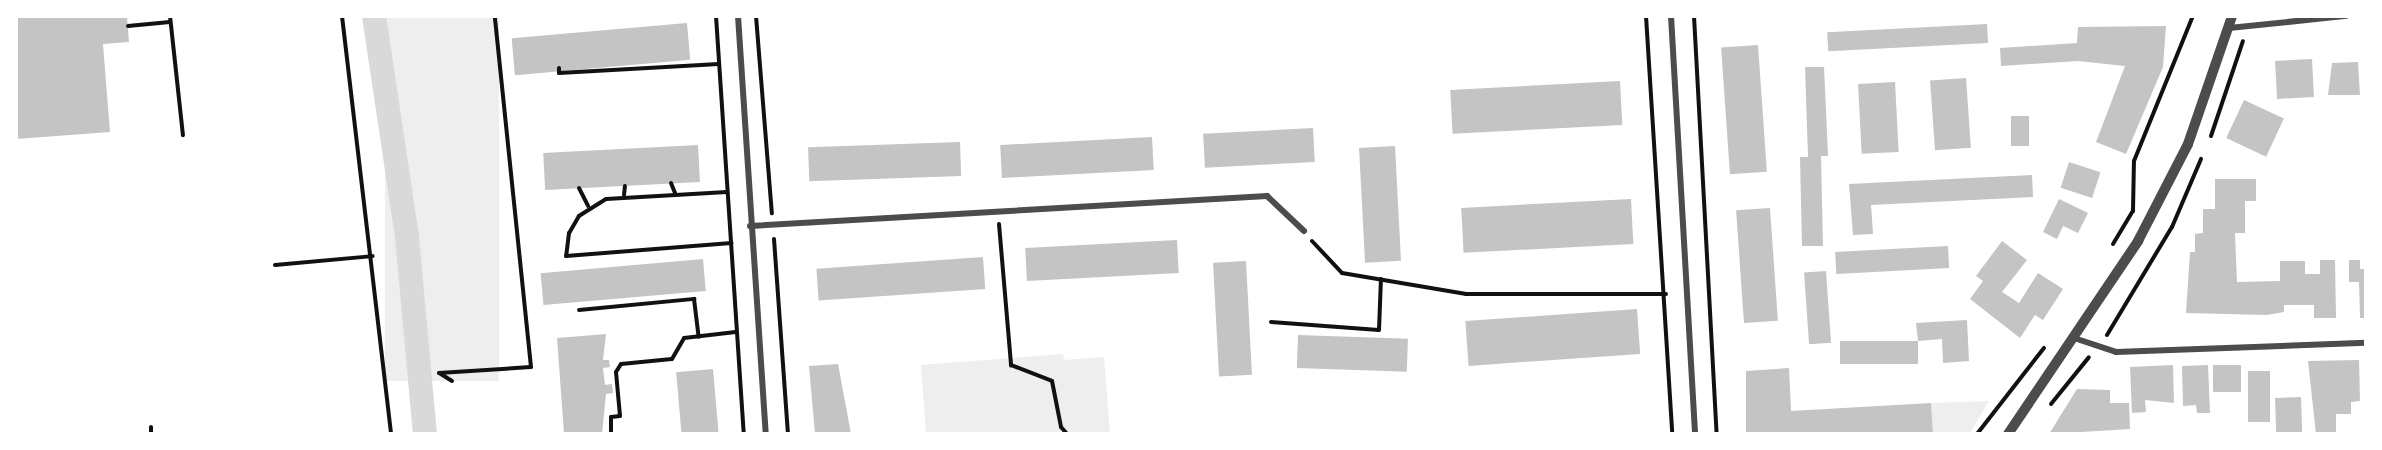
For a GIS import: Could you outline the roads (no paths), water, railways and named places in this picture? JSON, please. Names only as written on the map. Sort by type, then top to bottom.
[{"type":"street","points":[[738,16],[750,226],[766,434]]},
{"type":"street","points":[[1671,16],[1695,434]]},
{"type":"street","points":[[2008,434],[2077,339],[2138,241],[2188,144],[2232,16]]},
{"type":"street","points":[[2229,28],[2246,30],[2346,16]]},
{"type":"street","points":[[750,226],[1268,196],[1304,231]]},
{"type":"street","points":[[2077,339],[2116,352],[2366,344]]},
{"type":"waterway","points":[[374,16],[407,237],[425,434]]}]
